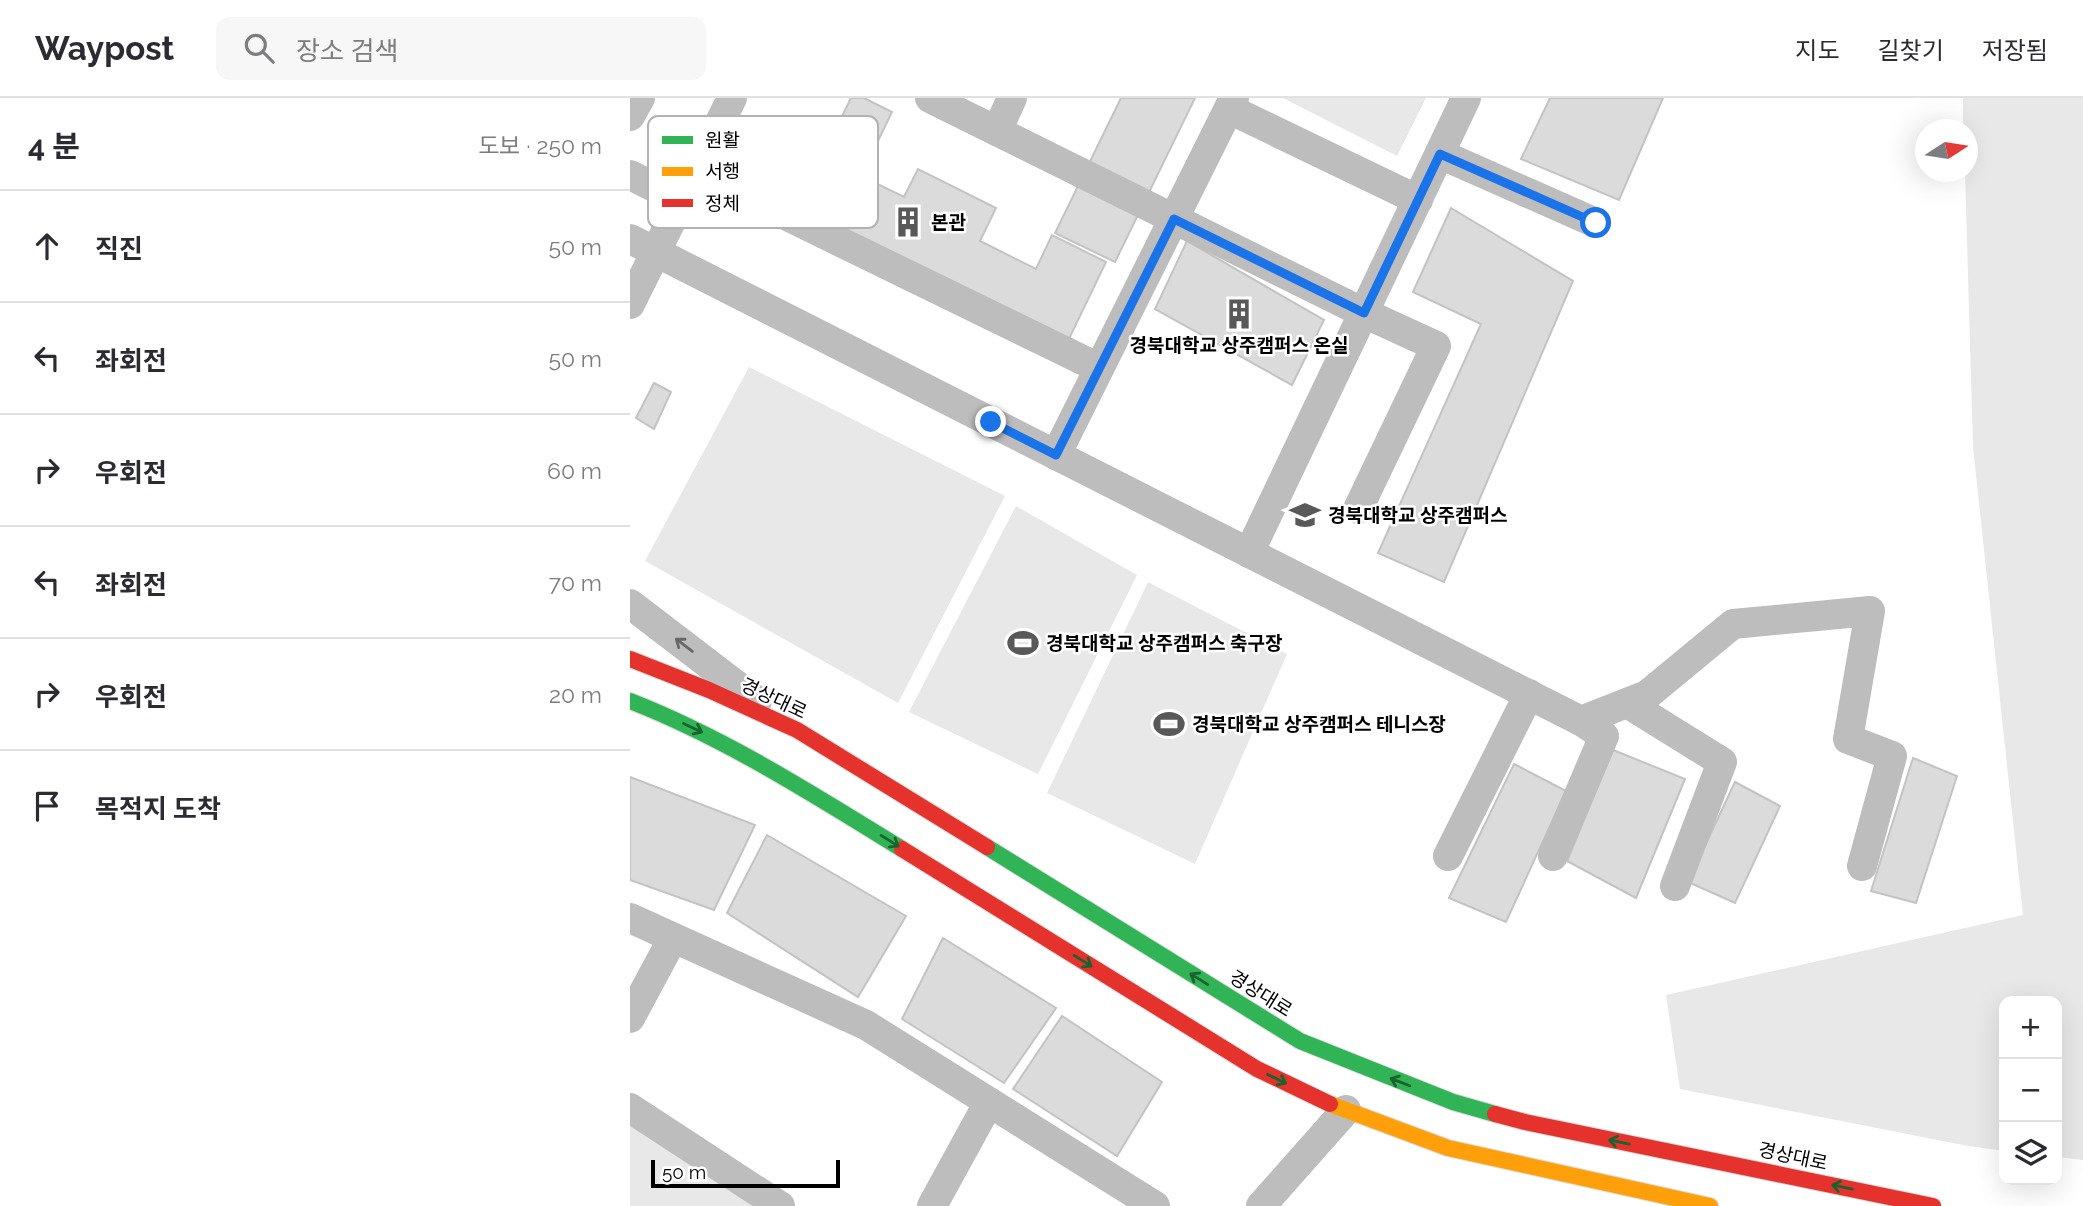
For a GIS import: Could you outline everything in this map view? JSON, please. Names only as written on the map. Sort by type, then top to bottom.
[{"type":"main road","name":"경상대로","points":[[630,659],[709,690],[797,730],[1300,1041],[1376,1073],[1453,1102],[1525,1122],[1933,1206]]},
{"type":"main road","points":[[630,701],[656,710],[727,744],[792,781],[1257,1069],[1346,1110],[1448,1148],[1710,1206]]},
{"type":"street","points":[[630,116],[640,98]]},
{"type":"street","points":[[723,116],[732,98]]},
{"type":"street","points":[[930,98],[1436,346],[1359,509]]},
{"type":"street","points":[[997,131],[1012,98]]},
{"type":"street","points":[[1249,553],[1466,98]]},
{"type":"street","points":[[1056,455],[1232,104],[1418,200]]},
{"type":"street","points":[[1440,154],[1596,223]]},
{"type":"street","points":[[630,175],[648,184]]},
{"type":"street","points":[[630,304],[642,245],[656,228]]},
{"type":"street","points":[[812,228],[1100,368]]},
{"type":"street","points":[[642,245],[1529,694],[1604,736],[1553,856]]},
{"type":"street","points":[[630,604],[797,730]]},
{"type":"street","points":[[1581,721],[1647,695],[1733,624],[1870,611],[1849,739],[1892,757],[1862,866]]},
{"type":"street","points":[[1448,856],[1529,694]]},
{"type":"street","points":[[1627,703],[1722,762],[1675,886]]},
{"type":"street","points":[[630,918],[866,1025],[1155,1206]]},
{"type":"street","points":[[630,1018],[673,938]]},
{"type":"street","points":[[932,1206],[989,1102]]},
{"type":"street","points":[[630,1108],[770,1203]]},
{"type":"street","points":[[1261,1206],[1346,1110]]},
{"type":"shaded area","points":[[1283,98],[1426,98],[1397,156]]},
{"type":"shaded area","points":[[1963,98],[2083,98],[2083,1160],[2062,1158],[2062,996],[1999,996],[1999,1150],[1680,1089],[1666,995],[2023,915],[1973,447],[1965,182],[1978,182],[1978,119],[1963,119]]},
{"type":"shaded area","points":[[749,367],[1005,496],[898,703],[645,561]]},
{"type":"shaded area","name":"경북대학교 상주캠퍼스 축구장","points":[[1016,506],[1137,575],[1038,774],[909,712]]},
{"type":"shaded area","name":"경북대학교 상주캠퍼스 테니스장","points":[[1148,582],[1287,654],[1195,864],[1047,793]]},
{"type":"shaded area","points":[[630,1119],[761,1206],[630,1206]]},
{"type":"building","name":"본관","points":[[851,98],[864,98],[892,112],[878,141],[878,116],[842,116]]},
{"type":"building","points":[[1121,98],[1195,98],[1115,262],[1055,233]]},
{"type":"building","points":[[1550,98],[1663,98],[1619,200],[1521,159]]},
{"type":"building","name":"본관","points":[[918,169],[996,208],[980,241],[1036,269],[1052,235],[1106,262],[1068,341],[839,228],[878,228],[878,184],[904,197]]},
{"type":"building","points":[[1451,208],[1573,281],[1444,582],[1378,553],[1481,324],[1413,292]]},
{"type":"building","name":"경북대학교 상주캠퍼스 온실","points":[[1187,241],[1324,320],[1292,385],[1155,309]]},
{"type":"building","points":[[654,383],[671,392],[654,429],[636,418]]},
{"type":"building","points":[[1613,750],[1685,779],[1636,898],[1567,861]]},
{"type":"building","points":[[1913,758],[1957,776],[1916,903],[1871,891]]},
{"type":"building","points":[[1514,764],[1566,791],[1506,922],[1449,898]]},
{"type":"building","points":[[630,777],[755,825],[714,910],[630,880]]},
{"type":"building","points":[[1735,782],[1780,806],[1735,903],[1688,882]]},
{"type":"building","points":[[767,835],[906,916],[858,997],[727,913]]},
{"type":"building","points":[[943,938],[1056,1008],[1004,1083],[902,1019]]},
{"type":"building","points":[[1062,1016],[1162,1082],[1117,1156],[1013,1089]]},
{"type":"traffic: fast","points":[[630,701],[735,750],[902,849]]},
{"type":"traffic: fast","points":[[987,847],[1300,1041],[1453,1102],[1495,1114]]},
{"type":"traffic: slow","points":[[1330,1104],[1448,1148],[1710,1206]]},
{"type":"traffic: jam","points":[[630,659],[709,690],[797,730],[987,847]]},
{"type":"traffic: jam","points":[[902,849],[1257,1069],[1330,1104]]},
{"type":"traffic: jam","points":[[1495,1114],[1933,1206]]},
{"type":"place","name":"본관","points":[[908,222]]},
{"type":"place","name":"경북대학교 상주캠퍼스 온실","points":[[1239,314]]},
{"type":"place","name":"경북대학교 상주캠퍼스","points":[[1305,515]]},
{"type":"place","name":"경북대학교 상주캠퍼스 축구장","points":[[1023,643]]},
{"type":"place","name":"경북대학교 상주캠퍼스 테니스장","points":[[1169,724]]},
{"type":"route","points":[[991,422],[1056,455],[1174,219],[1364,313],[1440,154],[1596,223]]}]
